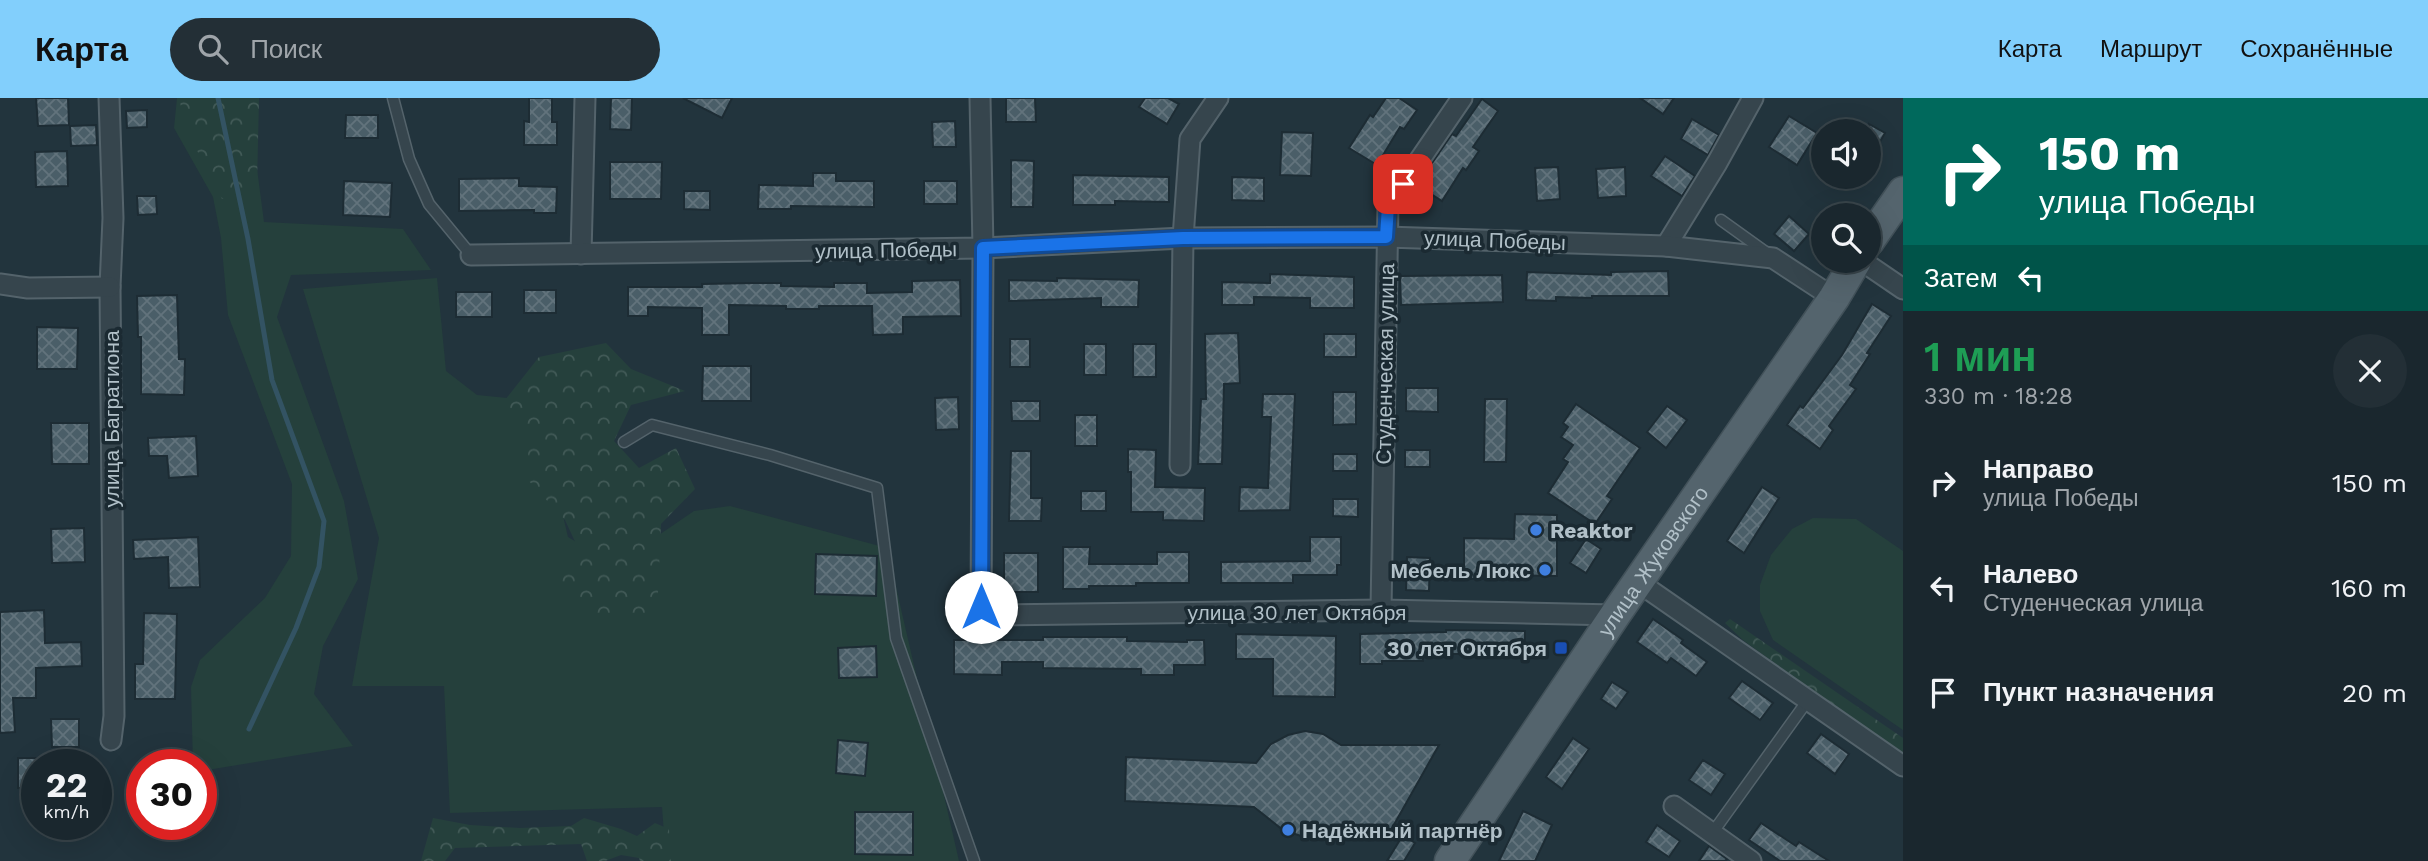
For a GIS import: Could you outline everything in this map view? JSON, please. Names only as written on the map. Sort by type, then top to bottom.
[{"type":"main road","points":[[1881,224],[1903,192]]},
{"type":"main road","name":"улица Жуковского","points":[[1450,861],[1849,273]]},
{"type":"street","name":"улица Багратиона","points":[[109,98],[113,218],[110,287],[114,716],[111,740]]},
{"type":"street","points":[[581,254],[585,98]]},
{"type":"street","points":[[980,98],[983,248]]},
{"type":"street","points":[[1180,465],[1183,238],[1190,139],[1218,98]]},
{"type":"street","name":"Студенческая улица","points":[[1381,610],[1388,206],[1462,98]]},
{"type":"street","points":[[1666,246],[1753,98]]},
{"type":"street","name":"улица Победы","points":[[471,255],[983,248],[1183,238],[1386,237],[1666,246],[1773,258],[1833,299]]},
{"type":"street","name":"улица 30 лет Октября","points":[[983,248],[981,607],[993,615],[1381,610],[1615,615]]},
{"type":"street","points":[[1880,273],[1903,289]]},
{"type":"street","points":[[0,284],[28,288],[110,287]]},
{"type":"street","points":[[1638,582],[1903,766]]},
{"type":"street","points":[[1674,806],[1751,861]]},
{"type":"lane","points":[[393,98],[409,159],[429,204],[471,255]]},
{"type":"lane","points":[[1721,220],[1773,258]]},
{"type":"lane","points":[[624,442],[652,425],[769,455],[877,488],[896,638],[954,811],[974,861]]},
{"type":"lane","points":[[1713,832],[1808,700]]},
{"type":"green space","points":[[177,98],[252,98],[253,138],[264,222],[403,229],[431,270],[291,275],[277,317],[344,501],[358,579],[323,646],[314,694],[353,746],[217,768],[217,749],[193,749],[191,687],[200,660],[265,598],[291,556],[292,484],[228,315],[221,238],[213,197],[174,128]]},
{"type":"green space","points":[[179,98],[259,98],[257,184],[222,199],[186,129]]},
{"type":"green space","points":[[437,278],[446,371],[477,395],[536,401],[568,537],[650,586],[653,539],[694,511],[730,506],[887,548],[959,861],[666,861],[662,807],[450,813],[444,686],[352,686],[379,538],[303,289]]},
{"type":"green space","points":[[606,343],[631,369],[685,391],[631,405],[614,441],[639,468],[676,448],[695,489],[661,524],[658,593],[652,617],[598,616],[552,577],[578,548],[565,520],[527,479],[529,435],[501,405],[539,357]]},
{"type":"green space","points":[[1813,518],[1856,519],[1903,551],[1903,730],[1773,640],[1760,611],[1760,585],[1771,555],[1792,529]]},
{"type":"green space","points":[[1730,619],[1903,738],[1903,755],[1744,641],[1725,623]]},
{"type":"green space","points":[[433,818],[470,825],[520,828],[571,826],[584,818],[637,836],[655,823],[669,829],[671,861],[640,861],[639,858],[621,855],[605,861],[587,861],[581,844],[455,848],[445,861],[421,861]]},
{"type":"building","points":[[36,98],[68,98],[69,125],[38,126]]},
{"type":"building","points":[[529,98],[552,98],[552,122],[557,122],[557,145],[524,145],[524,121],[529,122]]},
{"type":"building","points":[[611,98],[632,98],[631,130],[610,129]]},
{"type":"building","points":[[683,98],[732,98],[722,118]]},
{"type":"building","points":[[1006,98],[1035,98],[1036,122],[1006,122]]},
{"type":"building","points":[[1145,98],[1168,98],[1179,104],[1167,124],[1139,107]]},
{"type":"building","points":[[1386,98],[1399,98],[1417,110],[1404,129],[1400,127],[1377,165],[1349,148],[1370,115],[1373,117]]},
{"type":"building","points":[[1640,98],[1674,98],[1663,114]]},
{"type":"building","points":[[1482,99],[1498,111],[1473,147],[1479,151],[1466,170],[1463,168],[1442,201],[1417,185],[1452,134],[1456,136]]},
{"type":"building","points":[[147,110],[147,127],[127,128],[126,111]]},
{"type":"building","points":[[346,115],[378,115],[378,138],[345,138]]},
{"type":"building","points":[[1789,116],[1811,129],[1811,143],[1797,165],[1769,147]]},
{"type":"building","points":[[1692,119],[1719,135],[1708,155],[1681,139]]},
{"type":"building","points":[[955,121],[956,147],[933,147],[932,122]]},
{"type":"building","points":[[96,125],[97,145],[71,146],[70,126]]},
{"type":"building","points":[[1282,132],[1313,133],[1311,176],[1280,175]]},
{"type":"building","points":[[67,151],[68,186],[36,187],[35,152]]},
{"type":"building","points":[[1665,156],[1695,176],[1682,196],[1651,176]]},
{"type":"building","points":[[1011,160],[1034,161],[1033,207],[1011,207]]},
{"type":"building","points":[[610,162],[662,162],[661,199],[610,199]]},
{"type":"building","points":[[1558,167],[1560,199],[1537,201],[1535,168]]},
{"type":"building","points":[[1625,167],[1626,196],[1598,198],[1596,169]]},
{"type":"building","points":[[813,173],[836,173],[836,181],[874,181],[874,207],[791,206],[791,209],[758,209],[759,185],[813,186]]},
{"type":"building","points":[[1073,175],[1169,177],[1169,202],[1115,201],[1115,205],[1073,205]]},
{"type":"building","points":[[1232,177],[1264,178],[1264,201],[1232,200]]},
{"type":"building","points":[[519,178],[519,186],[557,187],[556,213],[534,213],[534,210],[459,211],[459,179]]},
{"type":"building","points":[[344,181],[392,183],[390,217],[343,215]]},
{"type":"building","points":[[924,181],[957,181],[957,204],[924,204]]},
{"type":"building","points":[[684,191],[710,191],[710,210],[684,209]]},
{"type":"building","points":[[137,196],[156,196],[157,214],[138,215]]},
{"type":"building","points":[[1789,216],[1809,234],[1794,251],[1774,234]]},
{"type":"building","points":[[1668,271],[1669,296],[1556,297],[1556,301],[1526,300],[1527,272],[1611,275],[1611,272]]},
{"type":"building","points":[[1270,274],[1354,277],[1354,308],[1310,308],[1310,298],[1254,297],[1254,305],[1222,305],[1222,282],[1270,283]]},
{"type":"building","points":[[1502,275],[1503,302],[1401,305],[1400,276]]},
{"type":"building","points":[[1057,278],[1139,280],[1138,307],[1101,307],[1101,298],[1009,301],[1009,280],[1057,281]]},
{"type":"building","points":[[960,280],[961,316],[903,317],[903,334],[873,335],[872,306],[786,309],[786,306],[729,305],[729,335],[702,335],[702,308],[648,307],[648,316],[628,316],[628,287],[781,283],[781,286],[834,287],[834,283],[867,283],[867,293],[912,292],[912,281]]},
{"type":"building","points":[[524,290],[556,290],[556,313],[524,313]]},
{"type":"building","points":[[456,292],[492,292],[492,317],[456,317]]},
{"type":"building","points":[[177,295],[179,359],[185,359],[184,395],[141,394],[141,337],[138,337],[137,296]]},
{"type":"building","points":[[1872,304],[1891,316],[1867,353],[1870,354],[1850,385],[1856,389],[1829,426],[1833,430],[1820,449],[1787,425],[1842,355]]},
{"type":"building","points":[[37,327],[78,328],[77,369],[37,369]]},
{"type":"building","points":[[1238,333],[1240,383],[1224,384],[1222,464],[1198,464],[1201,399],[1206,399],[1205,334]]},
{"type":"building","points":[[1324,334],[1356,334],[1356,357],[1324,357]]},
{"type":"building","points":[[1010,339],[1030,339],[1030,367],[1010,367]]},
{"type":"building","points":[[1084,344],[1106,344],[1106,375],[1084,375]]},
{"type":"building","points":[[1133,344],[1156,344],[1156,377],[1133,377]]},
{"type":"building","points":[[703,366],[751,366],[751,401],[702,401]]},
{"type":"building","points":[[1406,388],[1438,388],[1438,412],[1406,411]]},
{"type":"building","points":[[1333,392],[1356,392],[1356,424],[1333,425]]},
{"type":"building","points":[[1263,394],[1295,394],[1290,510],[1239,511],[1240,487],[1268,488],[1271,417],[1262,417]]},
{"type":"building","points":[[958,397],[959,429],[936,430],[935,398]]},
{"type":"building","points":[[1485,399],[1507,399],[1506,462],[1484,462]]},
{"type":"building","points":[[1011,401],[1040,401],[1040,421],[1012,421]]},
{"type":"building","points":[[1576,404],[1640,448],[1607,496],[1612,499],[1595,524],[1548,493],[1568,462],[1563,459],[1573,445],[1561,437],[1568,427],[1563,423]]},
{"type":"building","points":[[1667,406],[1687,420],[1666,448],[1647,432]]},
{"type":"building","points":[[1075,415],[1097,415],[1097,446],[1075,446]]},
{"type":"building","points":[[51,423],[89,423],[89,464],[52,464]]},
{"type":"building","points":[[196,436],[198,476],[169,478],[167,456],[149,456],[148,438]]},
{"type":"building","points":[[1128,449],[1156,450],[1155,487],[1205,488],[1204,521],[1163,520],[1163,512],[1131,512]]},
{"type":"building","points":[[1405,450],[1430,450],[1430,467],[1405,467]]},
{"type":"building","points":[[1011,451],[1031,451],[1031,498],[1042,498],[1041,521],[1009,521]]},
{"type":"building","points":[[1333,454],[1357,454],[1357,471],[1333,471]]},
{"type":"building","points":[[1762,487],[1779,498],[1744,553],[1727,541]]},
{"type":"building","points":[[1081,491],[1106,491],[1106,511],[1081,511]]},
{"type":"building","points":[[1333,499],[1358,499],[1358,517],[1333,516]]},
{"type":"building","points":[[1515,514],[1557,515],[1557,576],[1493,575],[1493,579],[1464,579],[1464,538],[1514,539]]},
{"type":"building","points":[[84,528],[85,562],[52,563],[51,529]]},
{"type":"building","points":[[198,537],[200,587],[169,588],[168,557],[134,559],[133,540]]},
{"type":"building","points":[[1310,537],[1341,537],[1341,565],[1337,565],[1337,575],[1293,575],[1293,583],[1221,583],[1221,562],[1310,561]]},
{"type":"building","points":[[1586,539],[1601,549],[1586,573],[1570,563]]},
{"type":"building","points":[[1063,547],[1090,547],[1089,564],[1157,564],[1157,552],[1189,552],[1189,583],[1136,583],[1136,586],[1063,589]]},
{"type":"building","points":[[1004,553],[1038,553],[1038,592],[1004,592]]},
{"type":"building","points":[[816,554],[877,556],[876,596],[815,594]]},
{"type":"building","points":[[1407,557],[1430,558],[1429,591],[1406,590]]},
{"type":"building","points":[[44,610],[45,643],[81,642],[82,666],[36,668],[36,698],[13,698],[15,732],[0,733],[0,612]]},
{"type":"building","points":[[144,613],[177,614],[175,699],[135,699],[135,664],[143,664]]},
{"type":"building","points":[[1653,619],[1683,640],[1681,643],[1707,662],[1696,676],[1671,658],[1667,663],[1637,642]]},
{"type":"building","points":[[1446,630],[1525,631],[1525,654],[1423,654],[1423,661],[1360,664],[1360,634]]},
{"type":"building","points":[[1236,634],[1336,636],[1335,697],[1273,696],[1273,659],[1236,659]]},
{"type":"building","points":[[1043,637],[1127,637],[1127,641],[1204,640],[1205,665],[1174,665],[1174,675],[1141,675],[1141,669],[1043,668],[1043,662],[1002,662],[1002,675],[954,674],[954,640],[1043,640]]},
{"type":"building","points":[[876,646],[877,677],[839,678],[838,648]]},
{"type":"building","points":[[1742,681],[1773,703],[1760,720],[1729,698]]},
{"type":"building","points":[[1612,682],[1628,692],[1616,709],[1601,699]]},
{"type":"building","points":[[51,719],[79,719],[79,747],[52,747]]},
{"type":"building","points":[[1305,731],[1323,734],[1341,745],[1439,745],[1387,837],[1320,834],[1301,836],[1283,830],[1254,807],[1125,801],[1126,757],[1256,763],[1271,744],[1288,735]]},
{"type":"building","points":[[1821,734],[1849,754],[1835,774],[1807,753]]},
{"type":"building","points":[[1573,738],[1589,749],[1562,789],[1546,777]]},
{"type":"building","points":[[838,740],[868,743],[865,776],[836,773]]},
{"type":"building","points":[[18,758],[21,758],[21,788],[18,788]]},
{"type":"building","points":[[1703,760],[1725,774],[1711,795],[1689,780]]},
{"type":"building","points":[[1523,811],[1552,825],[1535,861],[1499,861]]},
{"type":"building","points":[[855,812],[913,812],[913,855],[855,854]]},
{"type":"building","points":[[1761,823],[1796,846],[1799,842],[1829,861],[1780,861],[1749,840]]},
{"type":"building","points":[[1657,825],[1680,841],[1669,857],[1646,842]]},
{"type":"building","points":[[1403,835],[1415,843],[1404,861],[1387,861]]},
{"type":"building","points":[[1709,846],[1727,859],[1699,861]]},
{"type":"waterway","points":[[218,98],[248,239],[272,380],[324,521],[319,567],[296,628],[249,729]]},
{"type":"place","name":"Reaktor","points":[[1536,530]]},
{"type":"place","name":"Мебель Люкс","points":[[1545,570]]},
{"type":"place","name":"30 лет Октября","points":[[1561,648]]},
{"type":"place","name":"Надёжный партнёр","points":[[1288,830]]},
{"type":"route","points":[[981,607],[983,248],[1183,238],[1386,237],[1388,206],[1403,184]]}]
